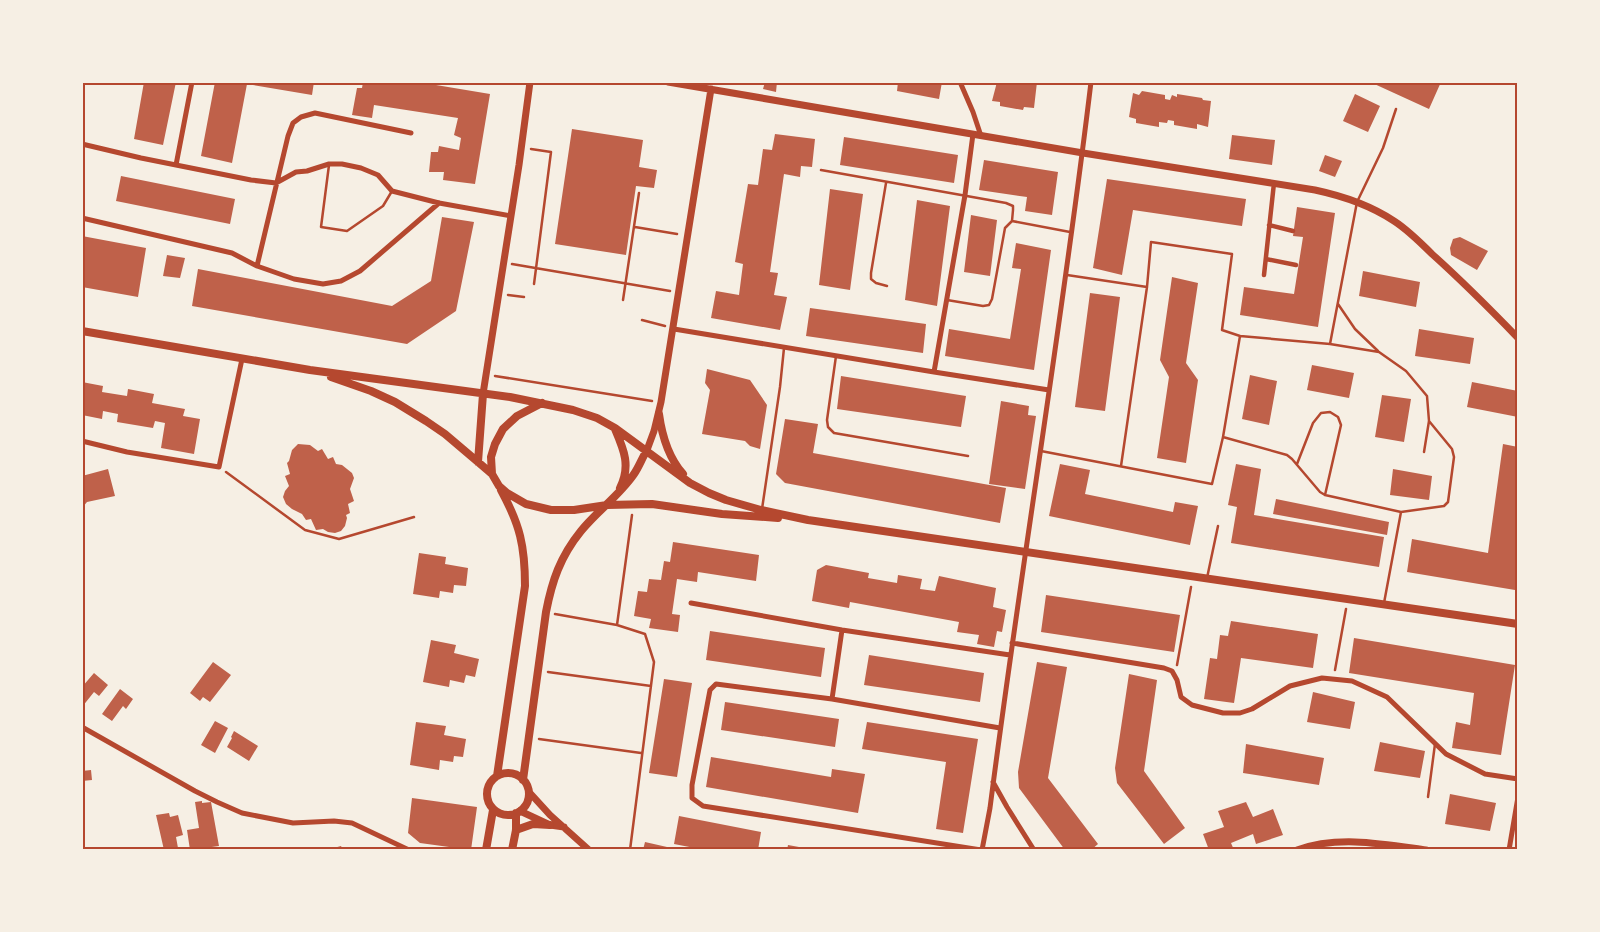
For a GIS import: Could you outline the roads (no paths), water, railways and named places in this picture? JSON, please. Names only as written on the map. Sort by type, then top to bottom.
[{"type":"main road","points":[[82,331],[310,370],[483,394],[573,410],[597,418],[615,428],[690,483],[726,500],[808,520],[1518,624]]},
{"type":"main road","points":[[310,370],[371,390],[395,402],[445,434],[492,474],[512,509],[523,540],[524,594],[497,776]]},
{"type":"main road","points":[[478,462],[483,394]]},
{"type":"main road","points":[[492,474],[491,457],[495,444],[504,429],[517,416],[542,403]]},
{"type":"main road","points":[[658,414],[668,452],[690,483]]},
{"type":"main road","points":[[615,428],[625,452],[626,467],[622,483],[615,496]]},
{"type":"main road","points":[[524,780],[546,612],[551,585],[556,571],[581,530],[634,474],[646,450]]},
{"type":"main road","points":[[499,486],[526,504],[550,510],[574,510],[607,504],[652,504],[722,514],[808,520]]},
{"type":"main road","points":[[513,773],[524,780],[529,792],[527,803],[518,812],[506,815],[493,810],[486,793],[489,784],[497,776],[513,773]]},
{"type":"main road","points":[[486,850],[493,810]]},
{"type":"main road","points":[[512,850],[518,812]]},
{"type":"main road","points":[[516,830],[533,824],[550,824]]},
{"type":"street","points":[[176,165],[192,82]]},
{"type":"street","points":[[483,394],[522,148],[530,82]]},
{"type":"street","points":[[668,82],[712,86],[1083,154],[1274,183],[1338,195],[1393,220],[1405,229],[1448,268],[1518,338]]},
{"type":"street","points":[[960,82],[981,136]]},
{"type":"street","points":[[1000,728],[832,699],[716,684],[710,690],[692,785],[692,798],[703,806],[982,850],[993,782],[1024,552],[1066,275],[1092,82]]},
{"type":"street","points":[[646,450],[661,402],[712,86]]},
{"type":"street","points":[[257,266],[288,136],[294,124],[301,117],[315,113],[411,133]]},
{"type":"street","points":[[934,372],[965,196],[973,134]]},
{"type":"street","points":[[82,144],[141,158],[251,180],[276,183],[296,172],[307,171],[329,164],[342,164],[361,168],[378,175],[392,191],[439,204],[511,216]]},
{"type":"street","points":[[1264,275],[1274,183]]},
{"type":"street","points":[[82,218],[232,253],[257,266],[294,279],[323,284],[341,281],[360,270],[439,204]]},
{"type":"street","points":[[1269,225],[1293,231]]},
{"type":"street","points":[[1266,259],[1296,264]]},
{"type":"street","points":[[674,329],[1049,390]]},
{"type":"street","points":[[82,441],[127,452],[218,467],[242,359]]},
{"type":"street","points":[[691,603],[842,630],[1010,655]]},
{"type":"street","points":[[832,699],[842,630]]},
{"type":"street","points":[[1012,643],[1164,668],[1172,672],[1181,697],[1192,706],[1223,713],[1240,713],[1252,709],[1290,686],[1322,678],[1352,681],[1387,697],[1446,754],[1485,774],[1518,779]]},
{"type":"street","points":[[82,727],[164,774],[242,813],[293,823],[334,821],[352,823],[409,850]]},
{"type":"street","points":[[993,782],[1034,850]]},
{"type":"street","points":[[529,792],[541,806],[589,850]]},
{"type":"street","points":[[1509,850],[1518,797]]},
{"type":"street","points":[[518,812],[564,827]]},
{"type":"street","points":[[1297,850],[1324,842],[1349,842],[1426,850]]},
{"type":"lane","points":[[1330,344],[1356,202],[1383,148],[1396,109]]},
{"type":"lane","points":[[329,164],[321,227],[347,231],[383,206],[392,191]]},
{"type":"lane","points":[[822,170],[1006,203],[1012,206],[1014,210],[1012,221],[1005,228],[992,299],[989,305],[983,306],[946,300]]},
{"type":"lane","points":[[886,183],[870,273],[871,279],[876,283],[886,286]]},
{"type":"lane","points":[[1012,221],[1072,232]]},
{"type":"lane","points":[[1121,466],[1147,287],[1151,242],[1232,254],[1222,330],[1240,336],[1330,344],[1379,352]]},
{"type":"lane","points":[[1066,275],[1147,287]]},
{"type":"lane","points":[[1338,303],[1355,329],[1379,352],[1406,371],[1427,396],[1429,421],[1424,452]]},
{"type":"lane","points":[[1040,450],[1212,484],[1223,437],[1240,336]]},
{"type":"lane","points":[[761,510],[780,387],[784,348]]},
{"type":"lane","points":[[836,356],[827,420],[828,428],[834,433],[968,456]]},
{"type":"lane","points":[[1297,464],[1313,423],[1321,413],[1330,412],[1338,417],[1340,425],[1326,496]]},
{"type":"lane","points":[[1223,437],[1286,455],[1297,464],[1320,492],[1326,496],[1401,512],[1444,506],[1448,502],[1454,457],[1452,449],[1429,421]]},
{"type":"lane","points":[[1383,605],[1401,512]]},
{"type":"lane","points":[[1207,579],[1218,526]]},
{"type":"lane","points":[[1428,797],[1435,742]]}]
